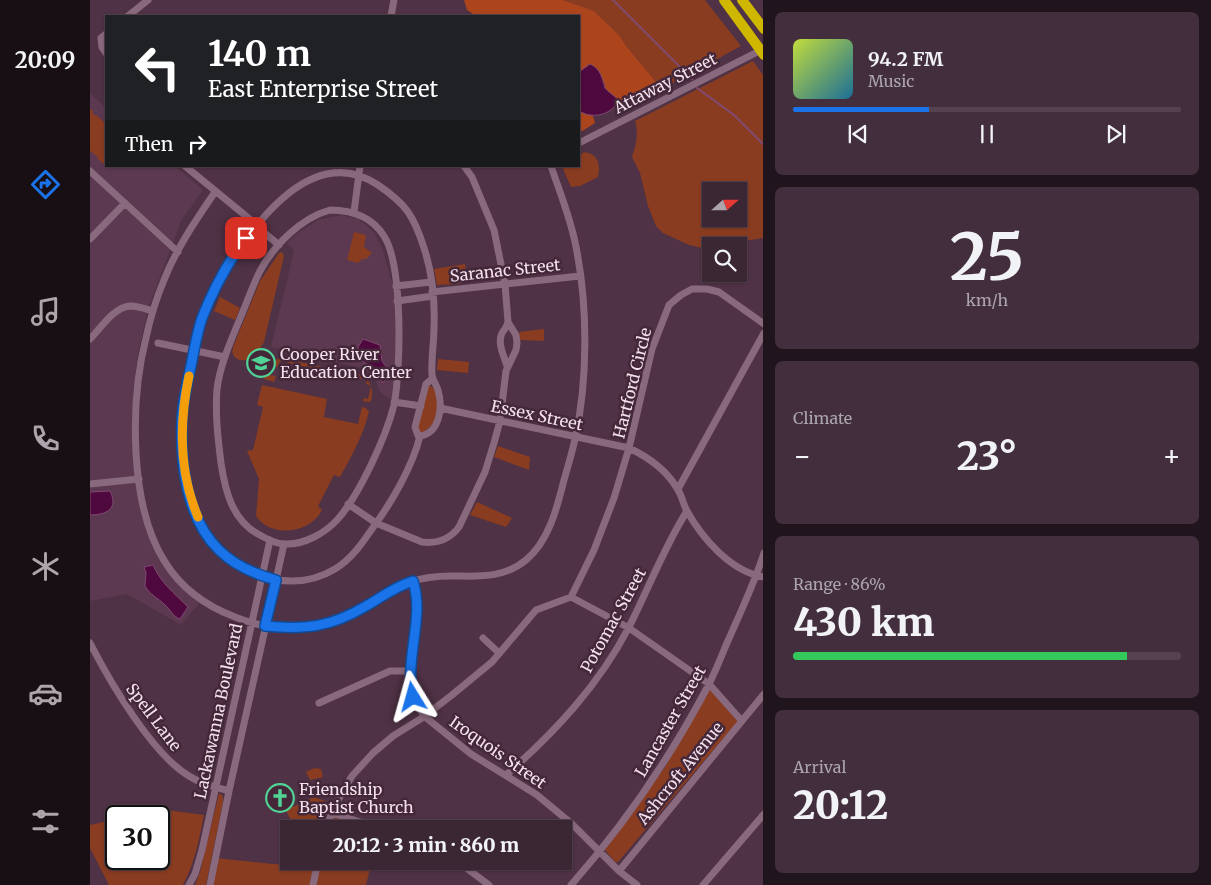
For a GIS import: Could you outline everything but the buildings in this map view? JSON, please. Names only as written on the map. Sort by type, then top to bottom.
[{"type":"highway","points":[[724,0],[763,54]]},
{"type":"highway","points":[[742,0],[763,28]]},
{"type":"street","points":[[129,15],[148,0]]},
{"type":"street","points":[[391,15],[394,0]]},
{"type":"street","points":[[105,35],[101,38],[100,43],[105,51]]},
{"type":"street","name":"Attaway Street","points":[[580,142],[763,50]]},
{"type":"street","points":[[354,212],[360,167]]},
{"type":"street","points":[[465,167],[472,177],[494,230],[499,250],[505,284],[508,322],[516,335],[517,343],[514,356],[507,366]]},
{"type":"street","points":[[215,192],[191,226],[164,278],[145,341],[135,404],[136,454],[139,479],[146,516],[155,543],[176,577],[194,595],[206,604],[251,623],[296,629],[334,622],[367,606],[396,587],[413,581],[448,576],[482,577],[506,572],[524,561],[539,546],[551,523],[575,437],[584,359],[584,323],[576,246],[569,217],[550,167]]},
{"type":"street","points":[[193,169],[215,192],[279,245]]},
{"type":"street","points":[[90,171],[178,252]]},
{"type":"street","points":[[337,172],[359,176],[373,182],[396,198],[409,212],[425,250],[431,282],[434,324],[432,379],[438,389],[440,408],[435,428],[426,435],[420,436],[396,492],[355,552],[336,569],[313,579],[300,582],[276,580],[247,571],[236,564],[219,550],[203,528],[192,501],[183,465],[182,417],[202,318],[222,275],[267,212],[287,194],[316,177],[337,172]]},
{"type":"street","points":[[90,239],[125,203]]},
{"type":"street","points":[[330,210],[354,212],[372,224],[383,235],[391,251],[400,341],[394,402],[390,421],[368,471],[337,520],[327,529],[307,540],[284,544],[254,532],[244,523],[228,498],[217,433],[218,388],[225,357],[260,270],[279,245],[305,220],[318,213],[330,210]]},
{"type":"street","name":"Saranac Street","points":[[397,301],[505,284],[580,276]]},
{"type":"street","points":[[396,286],[431,282]]},
{"type":"street","name":"Hartford Circle","points":[[760,577],[744,571],[720,554],[707,540],[687,511],[678,489],[662,469],[648,458],[629,448],[652,349],[669,305],[680,295],[692,289],[707,289],[719,292],[763,323]]},
{"type":"street","points":[[90,339],[116,312],[124,307],[134,306],[153,311]]},
{"type":"street","points":[[348,504],[376,523],[422,542],[442,541],[453,534],[471,504],[485,472],[500,421],[507,366],[501,348],[501,334],[508,322]]},
{"type":"street","points":[[678,489],[763,335]]},
{"type":"street","points":[[158,344],[225,357]]},
{"type":"street","points":[[420,436],[418,436],[415,427],[426,384],[432,379]]},
{"type":"street","points":[[394,402],[421,406]]},
{"type":"street","name":"Essex Street","points":[[440,408],[629,448]]},
{"type":"street","points":[[329,820],[344,788],[354,772],[392,736],[424,716],[492,662],[536,610],[571,597],[598,541],[614,498],[629,448]]},
{"type":"street","points":[[90,484],[139,479]]},
{"type":"street","name":"Potomac Street","points":[[506,775],[540,746],[596,681],[629,628],[673,534],[687,511]]},
{"type":"street","name":"Lackawanna Boulevard","points":[[189,885],[195,874],[202,850],[270,540]]},
{"type":"street","name":"Lackawanna Boulevard","points":[[210,885],[284,544]]},
{"type":"street","name":"Lancaster Street","points":[[571,885],[600,852],[634,808],[675,745],[709,684],[760,577],[763,559]]},
{"type":"street","name":"Iroquois Street","points":[[413,581],[417,598],[410,685],[413,697],[424,716],[471,754],[537,795],[572,824],[619,871],[636,885]]},
{"type":"street","points":[[571,597],[629,628],[709,684],[742,720]]},
{"type":"street","points":[[483,638],[499,654]]},
{"type":"street","name":"Spell Lane","points":[[90,643],[124,701],[166,757],[194,780],[229,791]]},
{"type":"street","points":[[319,703],[390,671],[410,671]]},
{"type":"street","name":"Ashcroft Avenue","points":[[619,871],[763,695]]},
{"type":"street","points":[[332,813],[354,820]]},
{"type":"street","points":[[704,885],[763,815]]},
{"type":"street","points":[[313,885],[316,870]]},
{"type":"street","points":[[468,870],[489,885]]},
{"type":"shaded area","points":[[464,0],[563,0],[594,11],[619,35],[662,89],[617,104],[617,100],[605,88],[605,84],[585,68],[580,71],[580,15],[474,15],[467,10]]},
{"type":"shaded area","points":[[563,0],[705,0],[741,46],[662,89],[619,35],[594,11]]},
{"type":"shaded area","points":[[753,61],[763,75],[763,238],[747,241],[747,237],[702,237],[702,248],[689,245],[663,233],[656,226],[648,206],[640,173],[632,157],[636,144],[635,121]]},
{"type":"shaded area","points":[[590,64],[599,71],[605,88],[618,100],[611,110],[599,115],[588,115],[580,111],[580,71]]},
{"type":"shaded area","points":[[90,93],[105,107],[105,167],[176,167],[203,190],[181,221],[148,309],[138,354],[133,393],[133,444],[154,547],[200,602],[181,625],[127,594],[90,601]]},
{"type":"shaded area","points":[[90,109],[93,111],[93,115],[96,115],[104,122],[105,165],[90,151]]},
{"type":"shaded area","points":[[580,111],[593,116],[595,123],[580,132]]},
{"type":"shaded area","points":[[584,152],[595,157],[599,164],[598,177],[580,186],[571,187],[563,169],[565,167],[580,167],[580,155]]},
{"type":"shaded area","points":[[341,215],[358,219],[374,232],[383,251],[392,283],[395,283],[399,323],[394,400],[380,392],[375,378],[365,369],[271,347],[294,251],[287,243],[318,220]]},
{"type":"shaded area","points":[[354,232],[366,235],[364,247],[372,253],[358,263],[347,260]]},
{"type":"shaded area","points":[[282,252],[284,256],[264,342],[248,359],[240,360],[233,355],[233,347],[260,281],[279,253]]},
{"type":"shaded area","points":[[465,264],[466,281],[457,284],[437,285],[434,269]]},
{"type":"shaded area","points":[[220,297],[240,308],[235,320],[214,311]]},
{"type":"shaded area","points":[[544,329],[544,341],[520,340],[519,332]]},
{"type":"shaded area","points":[[363,339],[380,345],[382,361],[387,368],[384,382],[382,382],[376,369],[362,361],[358,347]]},
{"type":"shaded area","points":[[281,358],[361,375],[367,380],[327,371],[326,376],[318,375],[318,370],[280,361],[278,367],[272,366],[270,375],[276,376],[274,382],[264,379],[269,366]]},
{"type":"shaded area","points":[[438,359],[469,362],[468,373],[437,370]]},
{"type":"shaded area","points":[[262,385],[327,399],[324,417],[358,424],[362,407],[366,408],[369,412],[367,421],[349,461],[340,477],[334,475],[318,506],[322,510],[317,518],[300,528],[281,530],[271,528],[256,516],[259,479],[247,451],[253,450],[263,407],[257,405]]},
{"type":"shaded area","points":[[429,385],[436,390],[437,415],[432,424],[421,434],[416,429]]},
{"type":"shaded area","points":[[371,386],[371,401],[363,401],[364,398],[368,399]]},
{"type":"shaded area","points":[[498,446],[530,457],[529,470],[494,457]]},
{"type":"shaded area","points":[[110,491],[113,502],[112,507],[101,514],[90,515],[90,492]]},
{"type":"shaded area","points":[[477,502],[512,518],[506,527],[470,515]]},
{"type":"shaded area","points":[[153,565],[164,583],[188,607],[180,619],[173,615],[145,586],[146,573],[144,567]]},
{"type":"shaded area","points":[[709,691],[737,722],[618,862],[615,862],[605,850],[665,767]]},
{"type":"shaded area","points":[[314,768],[321,769],[323,777],[310,780],[306,772]]},
{"type":"shaded area","points":[[219,793],[223,796],[223,802],[206,885],[195,885],[200,872]]},
{"type":"shaded area","points":[[314,797],[325,801],[323,815],[319,820],[291,820],[286,810]]},
{"type":"shaded area","points":[[170,810],[204,815],[194,859],[183,885],[109,885],[90,848],[90,825],[105,822],[105,870],[170,870]]},
{"type":"shaded area","points":[[338,817],[346,820],[333,820]]},
{"type":"shaded area","points":[[215,858],[280,864],[280,870],[316,870],[313,885],[210,885]]},
{"type":"shaded area","points":[[319,870],[370,870],[366,885],[315,885]]},
{"type":"waterway","points":[[613,0],[692,79]]},
{"type":"waterway","points":[[697,88],[734,115],[763,144]]},
{"type":"slow traffic","points":[[189,376],[182,417],[183,465],[198,517]]},
{"type":"place","name":"Cooper River Education Center","points":[[261,363]]},
{"type":"place","name":"Friendship Baptist Church","points":[[280,798]]},
{"type":"route","points":[[246,238],[222,275],[208,304],[202,318],[193,356],[182,417],[183,465],[192,501],[210,540],[226,557],[247,571],[276,580],[265,626],[296,629],[334,622],[367,606],[386,592],[413,581],[417,598],[410,671],[410,685],[413,697]]}]
